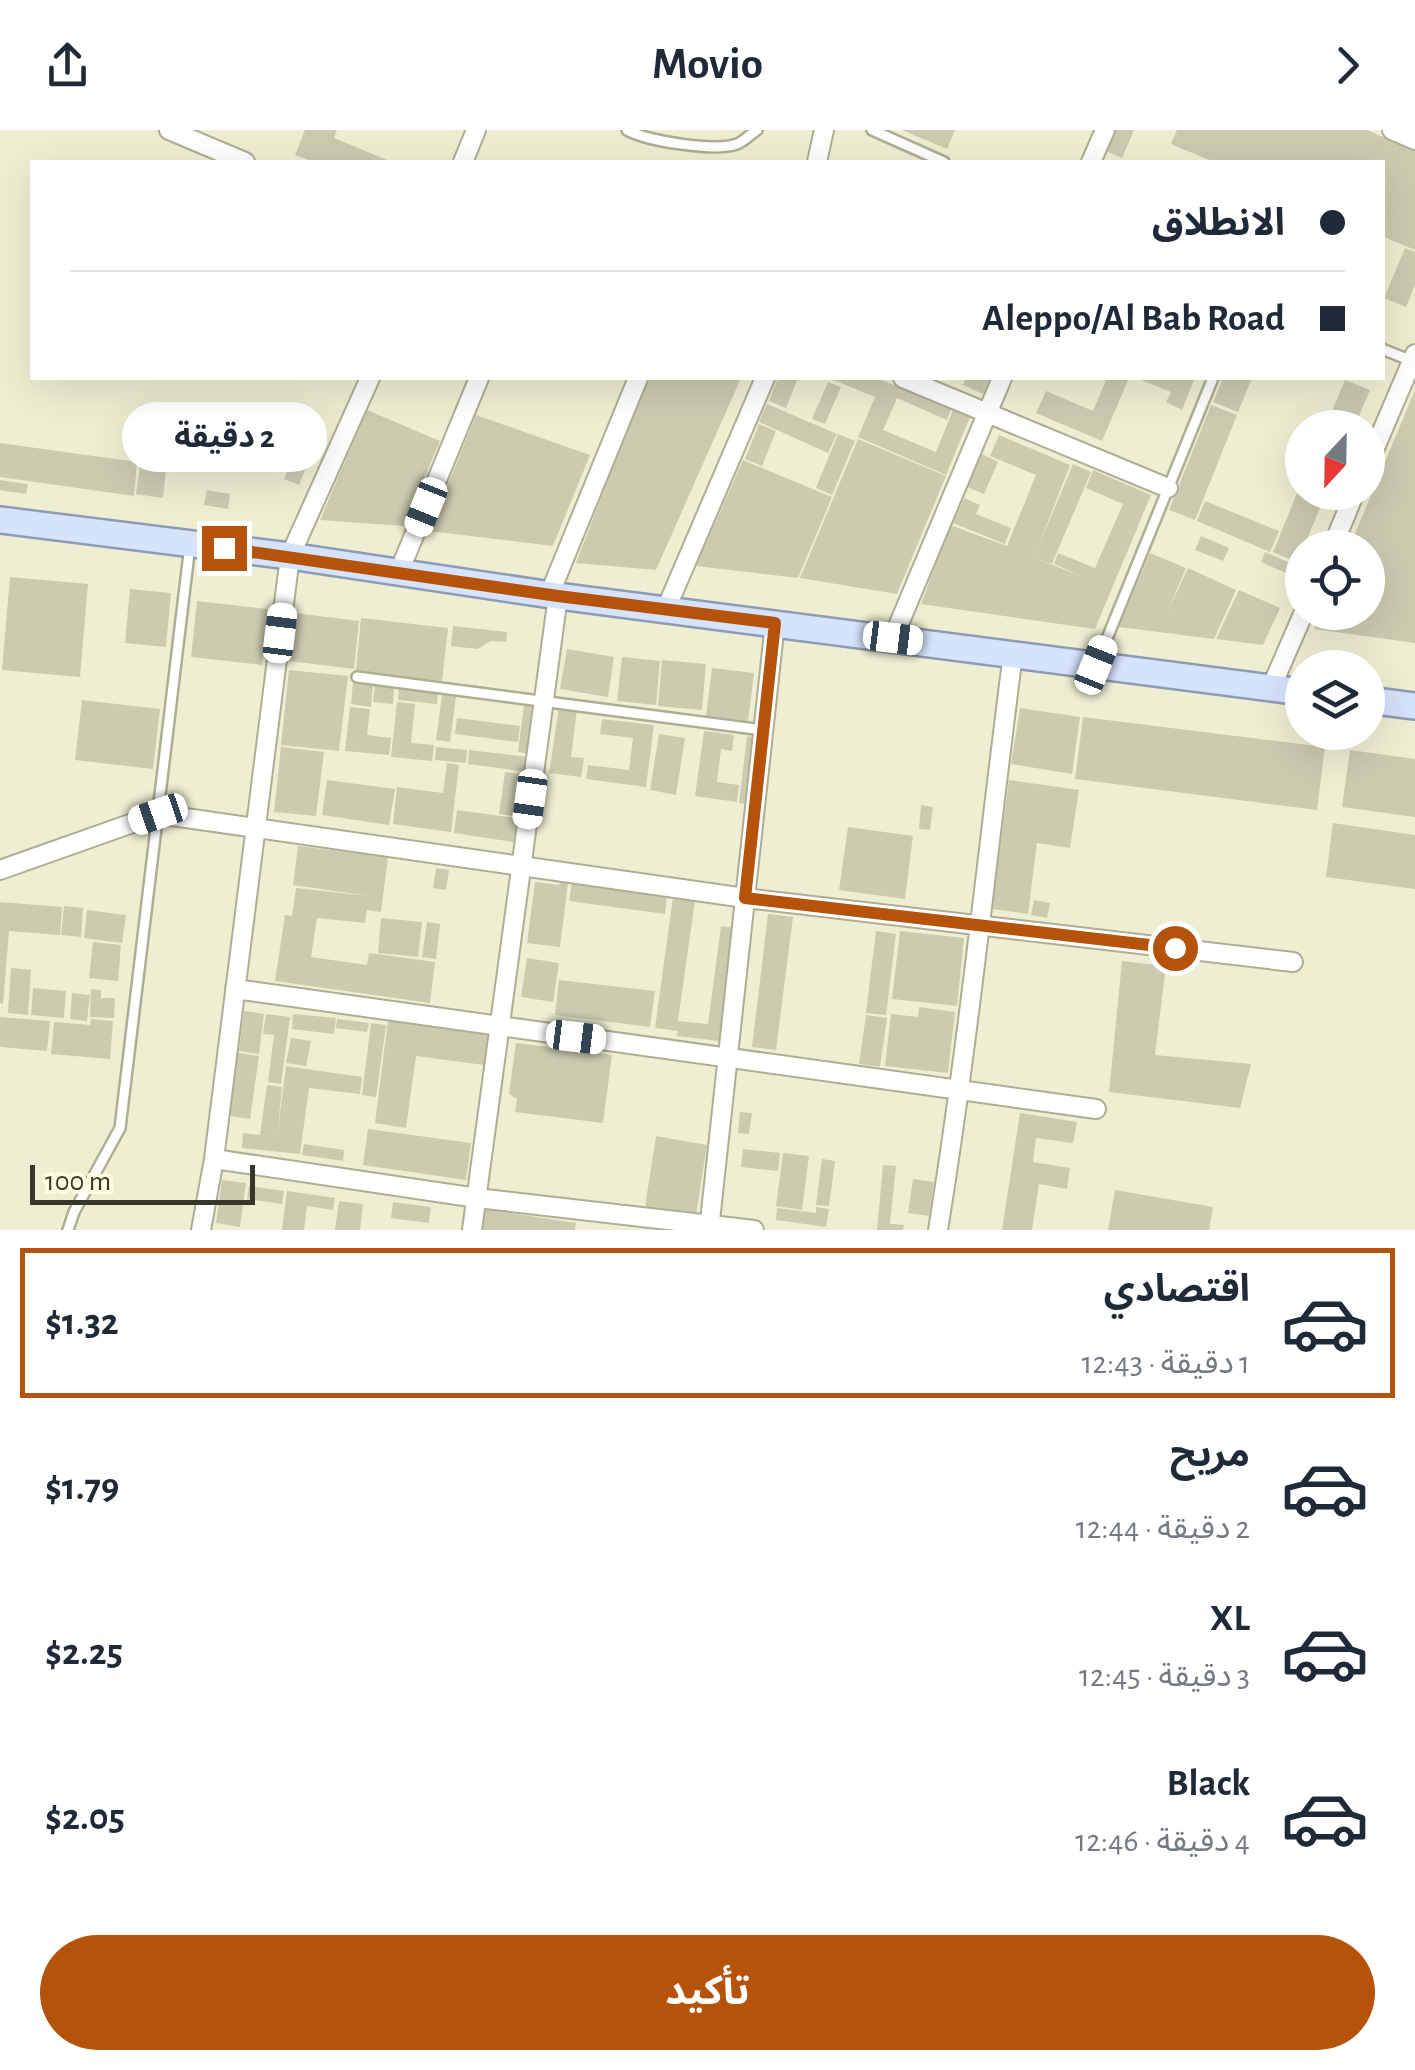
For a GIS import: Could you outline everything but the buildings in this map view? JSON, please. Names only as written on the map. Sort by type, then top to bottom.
[{"type":"main road","points":[[0,520],[1285,690]]},
{"type":"main road","points":[[1385,702],[1415,706]]},
{"type":"street","points":[[169,130],[240,160]]},
{"type":"street","points":[[463,160],[476,130]]},
{"type":"street","points":[[817,160],[824,130]]},
{"type":"street","points":[[1093,160],[1105,130]]},
{"type":"street","points":[[1392,130],[1415,140]]},
{"type":"street","points":[[1385,424],[1414,357]]},
{"type":"street","points":[[201,1230],[214,1159],[290,556],[369,380]]},
{"type":"street","points":[[399,572],[477,380]]},
{"type":"street","points":[[472,1230],[544,700],[554,595],[637,380]]},
{"type":"street","points":[[666,608],[764,380]]},
{"type":"street","points":[[909,380],[1168,488]]},
{"type":"street","points":[[893,638],[1001,380]]},
{"type":"street","points":[[710,1228],[775,623]]},
{"type":"street","points":[[1271,688],[1296,630]]},
{"type":"street","points":[[938,1230],[960,1092],[1013,654]]},
{"type":"street","points":[[0,870],[158,814],[745,898],[1294,962]]},
{"type":"street","points":[[235,989],[1096,1109]]},
{"type":"street","points":[[214,1159],[476,1198],[710,1228],[754,1230]]},
{"type":"lane","points":[[627,130],[644,139],[682,144],[736,144],[756,130]]},
{"type":"lane","points":[[872,130],[940,160]]},
{"type":"lane","points":[[1385,350],[1414,357]]},
{"type":"lane","points":[[1096,665],[1213,380]]},
{"type":"lane","points":[[68,1230],[120,1128],[190,544]]},
{"type":"lane","points":[[357,677],[763,730]]},
{"type":"route","points":[[224,548],[775,623],[745,898],[1175,948]]}]
